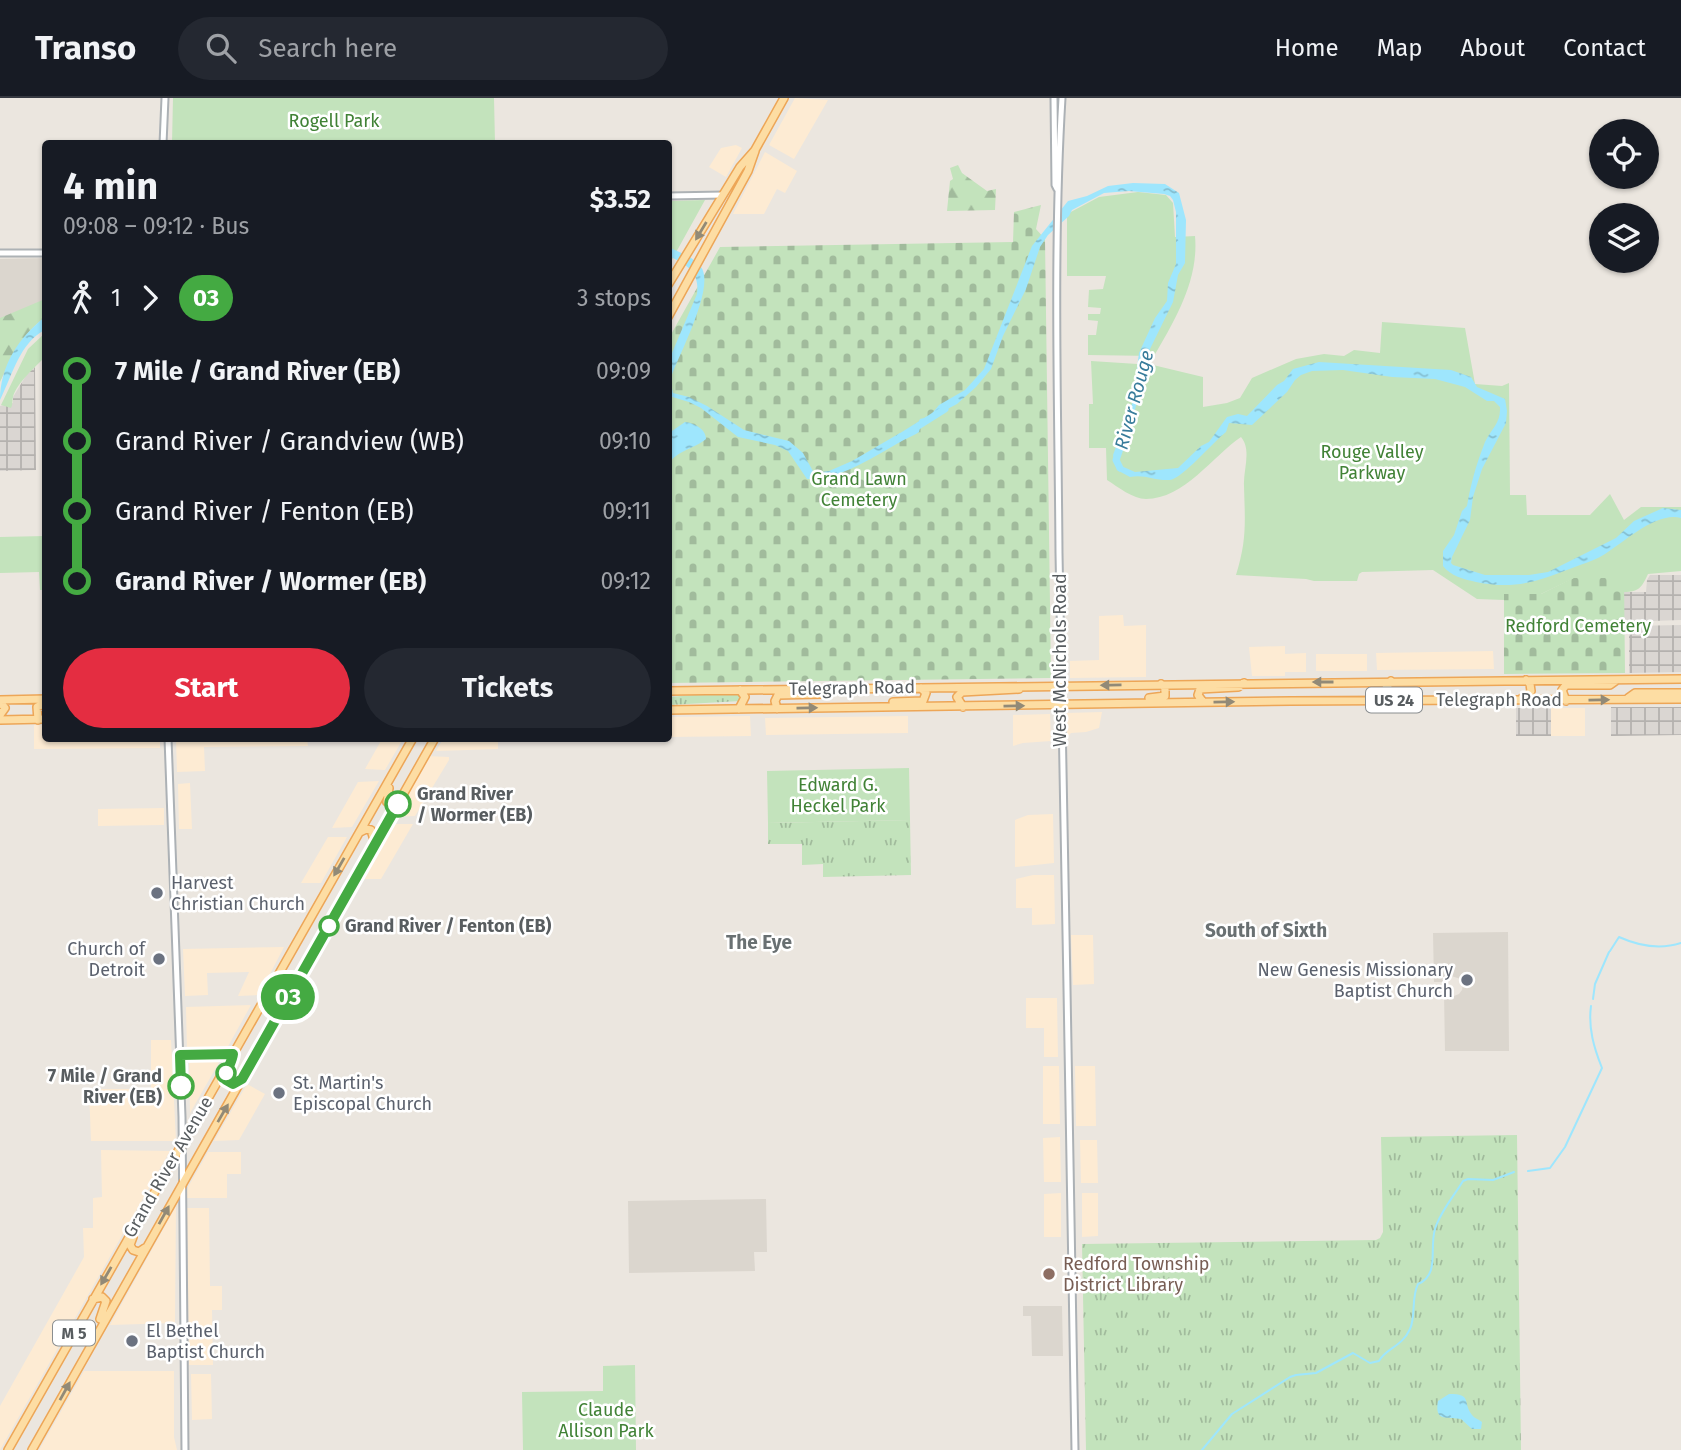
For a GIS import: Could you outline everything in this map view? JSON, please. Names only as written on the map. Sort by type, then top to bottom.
[{"type":"main road","points":[[163,140],[164,98]]},
{"type":"main road","points":[[672,310],[748,171],[755,150],[784,98]]},
{"type":"main road","name":"West McNichols Road","points":[[1054,98],[1057,189]]},
{"type":"main road","name":"West McNichols Road","points":[[1062,98],[1056,232],[1060,704],[1075,1450]]},
{"type":"main road","points":[[672,279],[723,195],[755,150]]},
{"type":"main road","points":[[672,196],[734,197]]},
{"type":"main road","points":[[715,209],[724,216]]},
{"type":"main road","points":[[0,253],[42,253]]},
{"type":"main road","points":[[1566,701],[1562,690],[1566,685],[1611,684],[1618,679]]},
{"type":"main road","name":"Telegraph Road","points":[[672,691],[1245,682],[1681,679]]},
{"type":"main road","points":[[1515,701],[1531,694],[1531,687],[1526,680]]},
{"type":"main road","points":[[1345,701],[1351,694],[1351,685],[1347,681]]},
{"type":"main road","points":[[1390,700],[1384,691],[1391,681]]},
{"type":"main road","points":[[1203,702],[1198,695],[1200,689],[1238,687],[1245,682]]},
{"type":"main road","name":"Telegraph Road","points":[[1107,703],[1118,698],[1165,696],[1166,690],[1161,684]]},
{"type":"main road","name":"Telegraph Road","points":[[965,707],[957,697],[962,692],[1010,691],[1035,685]]},
{"type":"main road","points":[[777,709],[775,701],[778,695],[830,693],[844,688]]},
{"type":"main road","points":[[850,707],[876,702],[920,702],[925,699],[926,691],[919,688]]},
{"type":"main road","points":[[739,709],[745,697],[740,690]]},
{"type":"main road","points":[[1628,698],[1635,693],[1681,692]]},
{"type":"main road","name":"Telegraph Road","points":[[672,710],[1107,703],[1681,699]]},
{"type":"main road","points":[[0,701],[42,701]]},
{"type":"main road","points":[[0,701],[5,708],[0,718],[42,720],[37,707],[42,704]]},
{"type":"main road","points":[[168,742],[182,1142],[185,1450]]},
{"type":"main road","name":"Grand River Avenue","points":[[10,1450],[93,1299],[411,742]]},
{"type":"main road","name":"Grand River Avenue","points":[[32,1450],[433,742]]},
{"type":"main road","points":[[388,784],[387,802],[398,803]]},
{"type":"main road","points":[[359,833],[366,829],[371,830],[375,844]]},
{"type":"main road","points":[[263,1000],[271,1000],[274,1003],[277,1016]]},
{"type":"main road","points":[[233,1054],[226,1080],[233,1084],[242,1079]]},
{"type":"main road","points":[[140,1217],[130,1247],[139,1252],[147,1246]]},
{"type":"main road","points":[[82,1361],[83,1350],[107,1304],[102,1297],[93,1299]]},
{"type":"shaded area","points":[[795,98],[828,100],[794,159],[769,145]]},
{"type":"shaded area","points":[[736,145],[742,148],[726,177],[709,167],[721,148]]},
{"type":"shaded area","points":[[765,152],[797,171],[785,193],[777,189],[764,214],[733,214]]},
{"type":"shaded area","points":[[42,258],[42,319],[25,333],[0,381],[0,259]]},
{"type":"shaded area","points":[[35,367],[36,470],[0,471],[0,406],[13,403],[13,397],[27,374]]},
{"type":"shaded area","points":[[1650,575],[1681,575],[1681,620],[1624,622],[1624,592],[1646,592]]},
{"type":"shaded area","points":[[1123,615],[1124,626],[1146,625],[1146,677],[1070,678],[1070,661],[1099,660],[1099,616]]},
{"type":"shaded area","points":[[1681,625],[1681,672],[1629,673],[1629,626]]},
{"type":"shaded area","points":[[1285,646],[1285,654],[1306,653],[1306,672],[1285,672],[1285,676],[1252,676],[1249,647]]},
{"type":"shaded area","points":[[1493,651],[1494,669],[1377,670],[1376,653]]},
{"type":"shaded area","points":[[1316,654],[1367,654],[1367,671],[1316,671]]},
{"type":"shaded area","points":[[1611,707],[1681,707],[1681,735],[1611,736]]},
{"type":"shaded area","points":[[1516,708],[1551,708],[1551,736],[1516,736]]},
{"type":"shaded area","points":[[1551,708],[1585,708],[1585,736],[1551,736]]},
{"type":"shaded area","points":[[1102,712],[1099,728],[1071,733],[1066,738],[1066,713]]},
{"type":"shaded area","points":[[1050,714],[1051,741],[1013,746],[1013,715]]},
{"type":"shaded area","points":[[750,716],[751,736],[672,737],[672,717]]},
{"type":"shaded area","points":[[908,716],[908,733],[766,735],[765,718]]},
{"type":"shaded area","points":[[34,725],[42,725],[42,742],[160,742],[160,748],[34,749]]},
{"type":"shaded area","points":[[176,742],[307,742],[308,746],[204,747],[205,771],[177,772]]},
{"type":"shaded area","points":[[380,742],[401,742],[385,770],[365,769]]},
{"type":"shaded area","points":[[441,742],[498,742],[498,749],[436,751]]},
{"type":"shaded area","points":[[426,756],[449,757],[449,760],[415,816],[391,817]]},
{"type":"shaded area","points":[[379,781],[352,827],[332,828],[358,782]]},
{"type":"shaded area","points":[[190,783],[192,829],[179,829],[178,784]]},
{"type":"shaded area","points":[[164,808],[164,825],[98,826],[98,809]]},
{"type":"shaded area","points":[[1053,814],[1054,863],[1015,867],[1015,820],[1028,815]]},
{"type":"shaded area","points":[[388,824],[413,824],[381,879],[355,879]]},
{"type":"shaded area","points":[[328,837],[347,837],[321,883],[301,883]]},
{"type":"shaded area","points":[[1033,875],[1054,875],[1055,924],[1032,925],[1032,908],[1016,908],[1016,879]]},
{"type":"shaded area","points":[[1508,932],[1509,1051],[1445,1051],[1444,993],[1454,996],[1459,994],[1463,984],[1461,979],[1451,976],[1444,982],[1434,982],[1433,933]]},
{"type":"shaded area","points":[[1071,935],[1093,935],[1094,984],[1073,985]]},
{"type":"shaded area","points":[[284,947],[259,995],[238,996],[249,972],[207,973],[208,995],[185,996],[183,949]]},
{"type":"shaded area","points":[[1026,998],[1057,998],[1058,1057],[1044,1057],[1044,1028],[1026,1028]]},
{"type":"shaded area","points":[[251,1005],[226,1050],[187,1051],[186,1007]]},
{"type":"shaded area","points":[[151,1040],[171,1040],[176,1141],[91,1141],[89,1089],[151,1089]]},
{"type":"shaded area","points":[[221,1059],[190,1113],[189,1060]]},
{"type":"shaded area","points":[[1043,1066],[1059,1066],[1060,1124],[1043,1124]]},
{"type":"shaded area","points":[[1075,1066],[1095,1066],[1096,1126],[1076,1126]]},
{"type":"shaded area","points":[[247,1084],[265,1094],[239,1140],[214,1141]]},
{"type":"shaded area","points":[[1060,1137],[1061,1182],[1044,1182],[1043,1138]]},
{"type":"shaded area","points":[[1080,1140],[1097,1140],[1098,1183],[1081,1183]]},
{"type":"shaded area","points":[[101,1150],[170,1151],[0,1450],[0,1406],[84,1257],[83,1228],[93,1228],[93,1198],[102,1197]]},
{"type":"shaded area","points":[[208,1152],[241,1152],[241,1174],[227,1174],[227,1198],[187,1198],[187,1189]]},
{"type":"shaded area","points":[[1061,1193],[1061,1237],[1044,1237],[1044,1194]]},
{"type":"shaded area","points":[[1082,1193],[1098,1193],[1098,1236],[1082,1237]]},
{"type":"shaded area","points":[[766,1199],[767,1252],[754,1252],[755,1271],[629,1273],[628,1201]]},
{"type":"shaded area","points":[[176,1206],[175,1323],[110,1325]]},
{"type":"shaded area","points":[[187,1208],[209,1208],[210,1286],[222,1286],[222,1310],[212,1310],[213,1365],[189,1365]]},
{"type":"shaded area","points":[[1023,1306],[1062,1306],[1063,1356],[1032,1356],[1031,1316],[1023,1316]]},
{"type":"shaded area","points":[[84,1371],[174,1371],[174,1437],[177,1450],[39,1450]]},
{"type":"shaded area","points":[[191,1374],[211,1374],[212,1419],[192,1420]]},
{"type":"green space","name":"Rogell Park","points":[[173,98],[494,98],[495,140],[172,140]]},
{"type":"green space","points":[[958,165],[962,173],[987,191],[996,189],[995,210],[947,211],[950,181],[953,179],[950,168]]},
{"type":"green space","points":[[1138,192],[1166,195],[1173,203],[1175,237],[1195,236],[1189,284],[1177,314],[1154,356],[1088,355],[1088,335],[1096,335],[1098,321],[1088,320],[1088,314],[1100,314],[1101,308],[1088,307],[1089,290],[1103,289],[1106,276],[1067,276],[1067,214],[1099,197]]},
{"type":"green space","points":[[705,200],[672,260],[672,201]]},
{"type":"green space","name":"Grand Lawn Cemetery","points":[[1041,205],[1036,229],[1045,239],[1051,678],[672,683],[672,333],[720,247],[1013,242],[1014,212]]},
{"type":"green space","points":[[42,300],[42,319],[23,339],[0,382],[0,318]]},
{"type":"green space","name":"Rouge Valley Parkway","points":[[1382,322],[1465,328],[1475,384],[1502,386],[1509,383],[1510,495],[1526,495],[1527,515],[1590,515],[1610,494],[1624,520],[1641,507],[1681,507],[1681,571],[1648,574],[1639,588],[1629,592],[1624,592],[1624,578],[1574,578],[1541,594],[1504,594],[1504,600],[1477,599],[1433,570],[1362,572],[1357,581],[1314,581],[1236,575],[1244,531],[1247,454],[1241,437],[1173,492],[1146,499],[1131,495],[1107,480],[1106,448],[1089,448],[1089,404],[1093,404],[1091,361],[1153,365],[1203,377],[1203,407],[1240,398],[1252,378],[1296,359],[1324,354],[1344,356],[1354,350],[1380,353]]},
{"type":"green space","points":[[42,336],[42,360],[18,387],[11,408],[1,405],[28,349]]},
{"type":"green space","points":[[42,536],[42,590],[39,572],[0,573],[0,537]]},
{"type":"green space","name":"Redford Cemetery","points":[[1573,578],[1624,578],[1625,673],[1504,674],[1504,594],[1541,594]]},
{"type":"green space","points":[[739,694],[741,701],[672,705],[672,697]]},
{"type":"green space","name":"Edward G. Heckel Park","points":[[909,768],[910,820],[768,823],[767,771]]},
{"type":"green space","points":[[910,820],[911,875],[823,877],[823,864],[802,865],[802,844],[768,844],[768,823]]},
{"type":"green space","points":[[1517,1135],[1521,1450],[1086,1450],[1082,1244],[1376,1240],[1383,1232],[1381,1137]]},
{"type":"green space","name":"Claude Allison Park","points":[[635,1365],[636,1450],[523,1450],[522,1392],[603,1391],[603,1366]]},
{"type":"water","points":[[1133,183],[1165,184],[1179,193],[1186,220],[1185,263],[1178,275],[1173,302],[1150,349],[1148,366],[1126,443],[1116,453],[1119,465],[1135,472],[1178,468],[1209,442],[1227,417],[1238,414],[1247,416],[1293,369],[1319,362],[1451,370],[1471,377],[1477,387],[1505,399],[1507,411],[1506,423],[1482,469],[1473,497],[1470,520],[1452,557],[1453,565],[1485,575],[1548,572],[1616,538],[1634,521],[1663,508],[1681,510],[1681,518],[1672,517],[1651,523],[1596,559],[1530,582],[1505,585],[1458,577],[1443,566],[1443,551],[1454,535],[1462,511],[1467,506],[1479,458],[1497,422],[1500,407],[1494,401],[1487,401],[1465,387],[1435,379],[1392,377],[1343,370],[1312,371],[1301,375],[1252,425],[1229,423],[1226,432],[1176,478],[1165,480],[1130,477],[1117,470],[1113,455],[1132,404],[1139,353],[1155,318],[1167,301],[1168,283],[1176,264],[1176,212],[1173,200],[1164,194],[1129,191],[1104,193],[1072,210],[1040,247],[1026,289],[1003,336],[991,369],[976,387],[957,404],[921,423],[916,434],[849,470],[807,479],[788,451],[775,445],[738,437],[701,408],[672,397],[672,389],[673,393],[707,406],[744,430],[789,441],[803,453],[814,473],[829,471],[852,461],[900,433],[913,431],[920,419],[929,417],[939,405],[965,390],[984,369],[1032,246],[1068,201],[1108,186]]},
{"type":"water","points":[[672,249],[694,260],[701,267],[704,277],[700,306],[672,375],[672,353],[697,294],[697,286],[691,270],[672,258]]},
{"type":"water","points":[[42,320],[42,332],[23,351],[0,400],[7,364],[19,343]]},
{"type":"water","points":[[685,422],[699,427],[706,439],[672,460],[672,431]]},
{"type":"water","points":[[1449,1394],[1464,1397],[1472,1415],[1482,1422],[1481,1429],[1472,1429],[1461,1419],[1440,1416],[1438,1401]]},
{"type":"waterway","name":"River Rouge","points":[[899,438],[945,409]]},
{"type":"waterway","name":"River Rouge","points":[[1120,468],[1116,460],[1123,440]]},
{"type":"waterway","points":[[1610,951],[1619,937],[1650,946],[1681,943]]},
{"type":"waterway","points":[[1593,999],[1595,984],[1609,952]]},
{"type":"waterway","points":[[1528,1171],[1550,1168],[1565,1147],[1602,1068],[1592,1038],[1591,1006]]},
{"type":"waterway","points":[[1202,1450],[1232,1414],[1290,1377],[1316,1373],[1353,1353],[1370,1363],[1379,1361],[1399,1344],[1412,1324],[1418,1284],[1425,1280],[1431,1268],[1433,1237],[1437,1223],[1463,1181],[1493,1180],[1514,1172]]},
{"type":"bus line","name":"03","points":[[181,1086],[180,1055],[233,1054],[226,1080],[233,1084],[242,1079],[398,804]]},
{"type":"place","name":"Grand River / Wormer (EB)","points":[[398,804]]},
{"type":"place","name":"Harvest Christian Church","points":[[157,893]]},
{"type":"place","name":"Grand River / Fenton (EB)","points":[[329,926]]},
{"type":"place","name":"Church of Detroit","points":[[159,959]]},
{"type":"place","name":"New Genesis Missionary Baptist Church","points":[[1467,980]]},
{"type":"place","name":"7 Mile / Grand River (EB)","points":[[181,1086]]},
{"type":"place","name":"St. Martin's Episcopal Church","points":[[279,1093]]},
{"type":"place","name":"Redford Township District Library","points":[[1049,1274]]},
{"type":"place","name":"El Bethel Baptist Church","points":[[132,1341]]},
{"type":"district","name":"South of Sixth","points":[[1266,930]]},
{"type":"district","name":"The Eye","points":[[759,942]]}]
